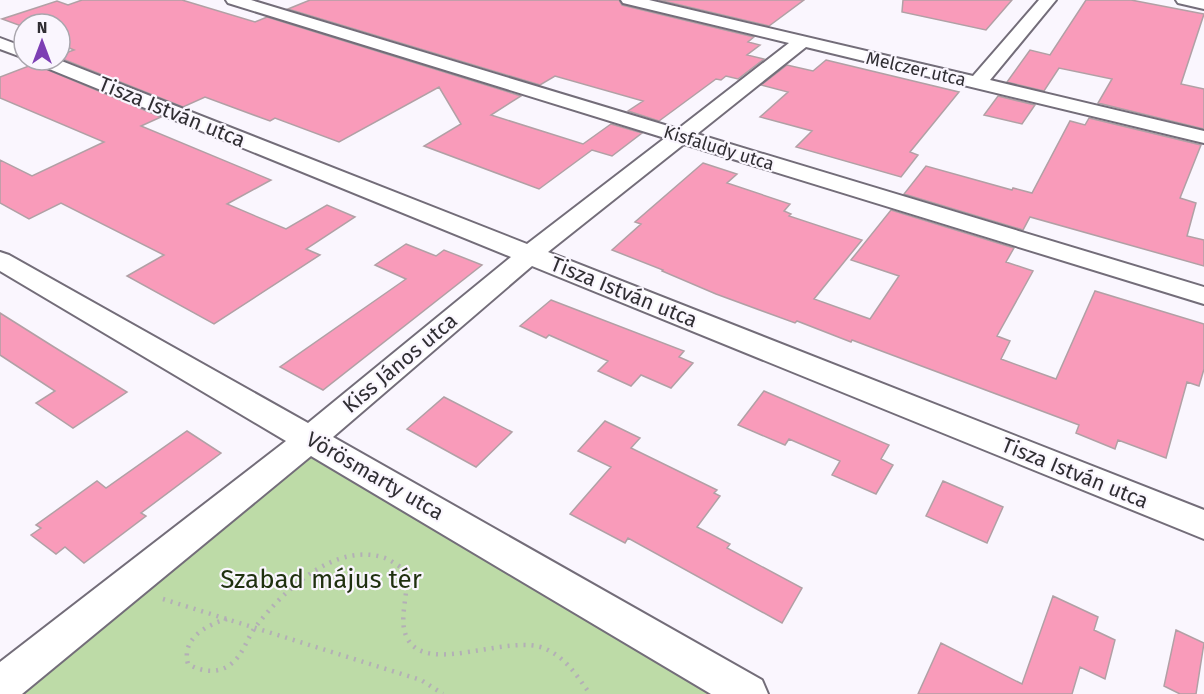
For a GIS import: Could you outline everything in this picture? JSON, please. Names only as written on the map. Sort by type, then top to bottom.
[{"type":"street","name":"Kisfaludy utca","points":[[234,0],[1204,296]]},
{"type":"street","name":"Melczer utca","points":[[629,0],[1204,138]]},
{"type":"street","points":[[978,83],[1048,0]]},
{"type":"street","points":[[1184,0],[1204,4]]},
{"type":"street","name":"Kiss János utca","points":[[0,687],[310,439],[530,254],[802,42]]},
{"type":"street","name":"Tisza István utca","points":[[72,72],[1204,525]]},
{"type":"street","name":"Vörösmarty utca","points":[[0,260],[748,694]]},
{"type":"path","points":[[227,619],[198,632],[186,651],[185,658],[188,664],[205,671],[218,670],[230,665],[239,657],[254,628],[287,593],[326,564],[352,556],[380,558],[394,562],[405,570],[408,586],[403,622],[404,632],[411,645],[423,653],[451,656],[497,645],[530,643],[540,645],[570,665],[584,681],[590,694]]},
{"type":"path","points":[[125,587],[421,680],[443,694]]},
{"type":"green space","name":"Szabad május tér","points":[[310,439],[748,694],[0,694]]},
{"type":"building","points":[[82,0],[182,0],[255,22],[267,17],[521,96],[491,115],[583,144],[611,124],[642,133],[612,156],[592,150],[539,189],[424,146],[461,124],[439,87],[339,142],[275,118],[270,121],[205,97],[183,107],[72,63],[72,51],[74,50],[72,49],[72,12],[23,12],[57,1],[68,5]]},
{"type":"building","points":[[310,0],[619,0],[622,5],[754,37],[748,42],[760,45],[747,55],[764,59],[738,79],[726,76],[721,80],[716,79],[659,121],[628,111],[643,101],[555,76],[540,85],[288,9]]},
{"type":"building","points":[[659,0],[804,0],[769,26]]},
{"type":"building","points":[[903,0],[1012,0],[986,30],[902,12]]},
{"type":"building","points":[[1086,0],[1131,0],[1204,14],[1181,84],[1204,89],[1204,129],[1098,103],[1112,79],[1059,68],[1044,91],[1007,82],[1030,50],[1050,55]]},
{"type":"building","points":[[12,16],[12,23],[2,19]]},
{"type":"building","points":[[826,60],[959,92],[910,152],[918,155],[901,177],[796,147],[812,131],[760,117],[788,92],[761,85],[787,65],[813,71]]},
{"type":"building","points":[[13,72],[53,72],[161,117],[141,126],[271,180],[227,204],[286,229],[327,205],[355,217],[306,249],[320,255],[214,324],[127,276],[164,255],[61,203],[29,219],[0,203],[0,160],[32,176],[104,142],[0,98],[0,77]]},
{"type":"building","points":[[998,96],[1035,105],[1022,124],[984,115]]},
{"type":"building","points":[[1089,118],[1201,145],[1180,198],[1196,203],[1187,236],[1204,240],[1204,266],[1030,217],[1023,230],[904,194],[926,166],[1012,190],[1013,188],[1032,193],[1070,121],[1085,125]]},
{"type":"building","points":[[703,163],[737,174],[727,183],[790,204],[784,211],[791,214],[789,216],[862,240],[814,299],[870,319],[899,276],[851,260],[891,210],[1014,248],[1006,262],[1033,271],[997,336],[1010,341],[1001,359],[1056,379],[1095,291],[1204,324],[1204,369],[1199,386],[1187,382],[1166,458],[1118,440],[1115,449],[1076,433],[1079,425],[852,340],[851,342],[716,294],[612,250],[641,224],[635,222]]},
{"type":"building","points":[[406,244],[436,256],[444,250],[482,265],[323,390],[280,367],[406,279],[375,265]]},
{"type":"building","points":[[551,300],[684,351],[679,357],[693,363],[671,388],[641,375],[631,386],[598,371],[608,361],[549,335],[546,338],[520,326]]},
{"type":"building","points":[[0,313],[127,392],[73,428],[36,403],[55,391],[0,355]]},
{"type":"building","points":[[764,391],[889,445],[881,459],[893,465],[876,494],[832,475],[840,461],[789,439],[785,445],[738,425]]},
{"type":"building","points":[[444,397],[512,432],[476,467],[407,429]]},
{"type":"building","points":[[605,421],[640,438],[631,448],[717,490],[714,493],[720,496],[697,527],[730,544],[727,548],[802,588],[782,623],[628,538],[625,543],[570,514],[611,467],[578,451]]},
{"type":"building","points":[[187,431],[221,453],[141,513],[146,516],[84,563],[65,547],[56,554],[31,535],[41,528],[36,525],[97,481],[106,488]]},
{"type":"building","points":[[943,481],[1003,507],[987,543],[926,516]]},
{"type":"building","points":[[1053,596],[1098,617],[1094,630],[1115,640],[1105,679],[1080,667],[1072,694],[918,694],[941,643],[1022,684]]},
{"type":"building","points":[[1176,630],[1204,643],[1196,694],[1180,694],[1164,686]]}]
